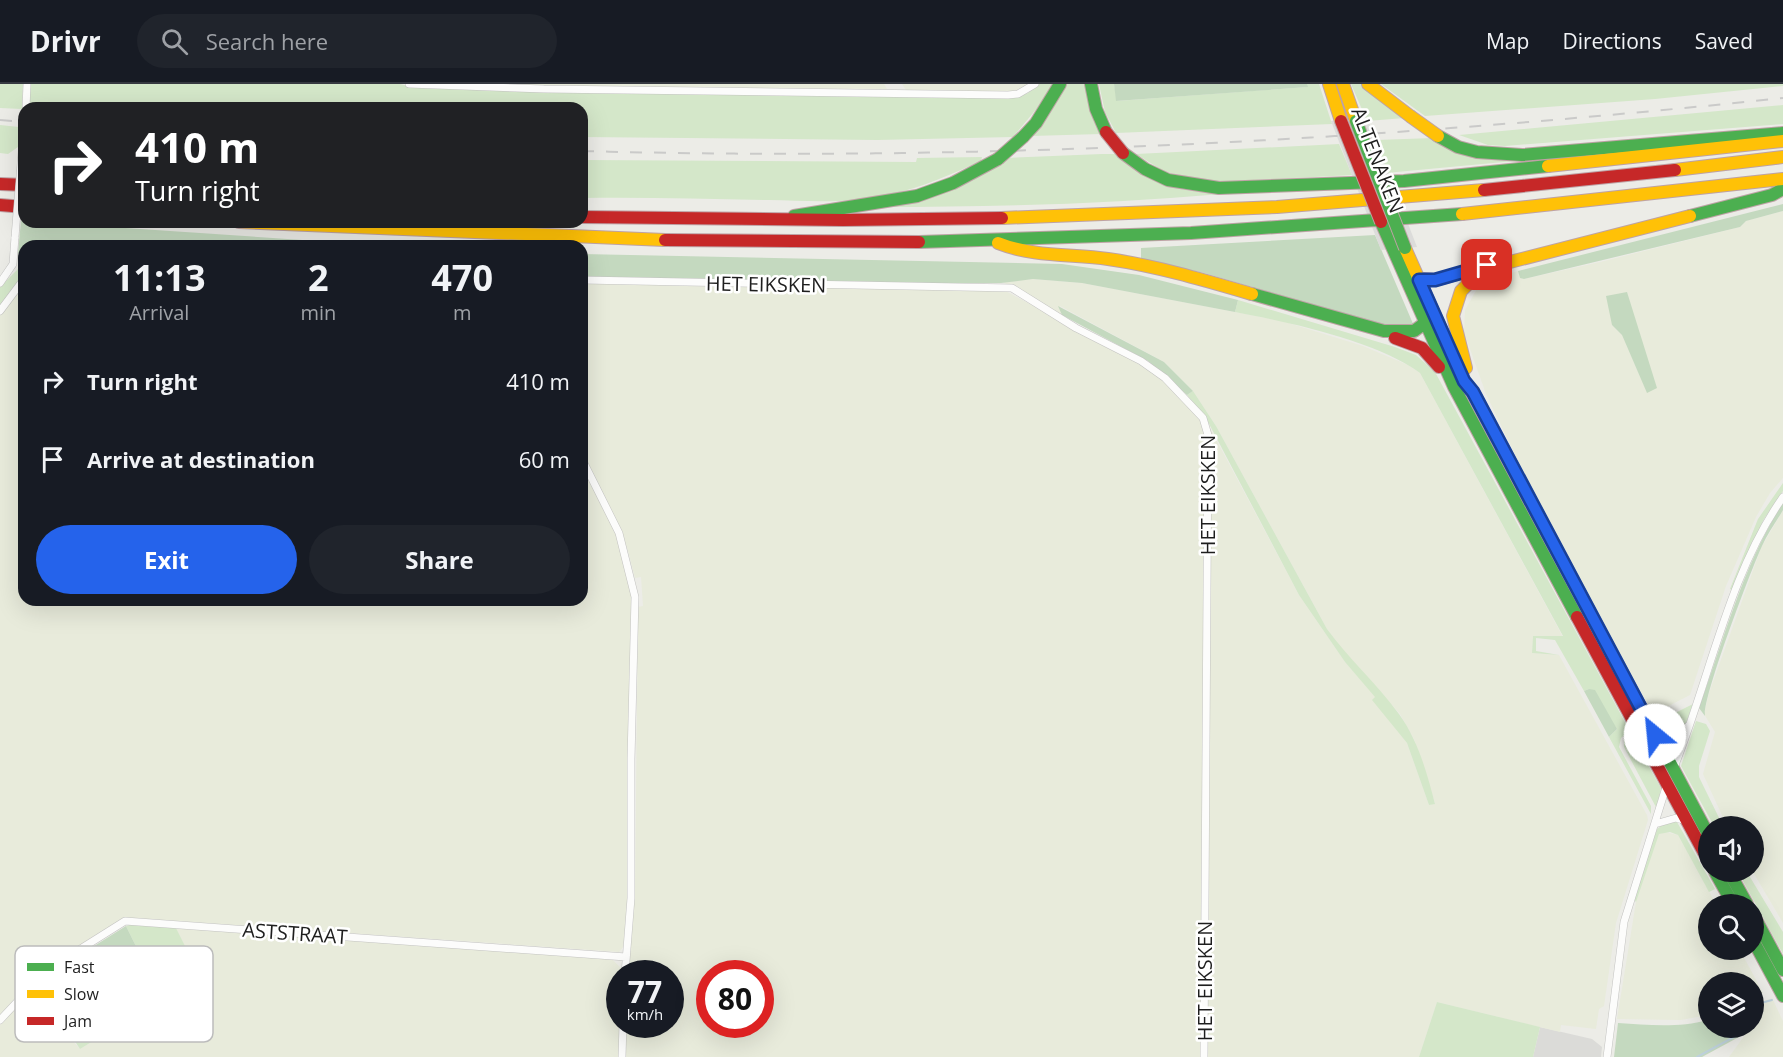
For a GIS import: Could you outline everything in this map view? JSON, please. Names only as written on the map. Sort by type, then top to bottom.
[{"type":"highway","points":[[777,221],[811,211],[904,199],[937,190],[966,178],[998,159],[1023,137],[1036,123],[1060,84]]},
{"type":"highway","points":[[1091,84],[1096,109],[1106,132],[1123,153],[1141,167],[1170,181],[1196,187],[1426,179],[1783,141]]},
{"type":"highway","name":"ALTENAKEN","points":[[1329,84],[1341,121],[1399,249]]},
{"type":"highway","name":"ALTENAKEN","points":[[1342,84],[1399,249]]},
{"type":"highway","points":[[1368,84],[1438,136],[1458,147],[1477,152],[1522,155],[1783,133]]},
{"type":"highway","points":[[588,217],[777,221],[1136,214],[1265,207],[1552,184],[1783,157]]},
{"type":"highway","points":[[354,228],[695,242],[994,241],[1299,227],[1456,215],[1618,200],[1783,179]]},
{"type":"highway","points":[[0,184],[18,185]]},
{"type":"highway","points":[[1403,273],[1419,280],[1435,280],[1487,265],[1506,263],[1772,195],[1783,189]]},
{"type":"highway","points":[[0,205],[18,206]]},
{"type":"highway","points":[[994,241],[1018,251],[1106,259],[1164,269],[1384,331],[1406,334],[1425,325],[1433,314]]},
{"type":"highway","points":[[1399,249],[1403,273],[1454,387],[1698,841]]},
{"type":"highway","points":[[1399,249],[1419,280],[1464,381],[1473,392]]},
{"type":"highway","points":[[1506,263],[1470,280],[1456,300],[1454,330],[1473,392],[1698,816]]},
{"type":"highway","points":[[1384,331],[1422,348],[1434,359],[1454,387]]},
{"type":"highway","points":[[1764,935],[1783,970]]},
{"type":"highway","points":[[1764,960],[1783,996]]},
{"type":"street","points":[[26,102],[27,84]]},
{"type":"street","points":[[409,84],[544,89],[1008,95],[1018,94],[1035,84]]},
{"type":"street","points":[[0,283],[13,264],[18,200]]},
{"type":"street","name":"HET EIKSKEN","points":[[588,280],[1012,288],[1076,328],[1141,361],[1165,378],[1203,418],[1208,435],[1204,1057]]},
{"type":"street","points":[[0,311],[18,287]]},
{"type":"street","points":[[588,471],[619,533],[635,597],[631,759],[631,898],[626,960]]},
{"type":"street","points":[[1674,770],[1732,600],[1763,529],[1783,497]]},
{"type":"street","points":[[1655,735],[1676,737],[1690,723]]},
{"type":"street","points":[[1607,1057],[1624,922],[1667,784]]},
{"type":"street","points":[[1655,824],[1676,818],[1687,821]]},
{"type":"street","name":"ASTSTRAAT","points":[[86,946],[125,921],[626,957]]},
{"type":"street","name":"ASTSTRAAT","points":[[0,1020],[15,1004]]},
{"type":"street","points":[[622,1057],[623,1038]]},
{"type":"shaded area","points":[[1540,1027],[1592,1039],[1602,1047],[1601,1057],[1533,1057]]},
{"type":"green space","points":[[0,84],[23,84],[22,102],[18,102],[18,109],[0,108]]},
{"type":"green space","points":[[30,84],[400,84],[417,88],[1016,97],[1028,93],[1038,84],[1052,84],[1043,101],[1013,137],[877,140],[588,137],[588,102],[30,102]]},
{"type":"green space","points":[[471,84],[884,84],[887,89],[608,87]]},
{"type":"green space","points":[[902,84],[1031,84],[1018,92],[906,90]]},
{"type":"green space","points":[[1066,84],[1087,84],[1101,134],[1031,136],[1043,123]]},
{"type":"green space","points":[[1099,84],[1114,84],[1117,101],[1307,87],[1307,84],[1319,84],[1332,124],[1116,133],[1105,112]]},
{"type":"green space","points":[[1114,84],[1307,84],[1308,87],[1116,101]]},
{"type":"green space","points":[[1351,84],[1361,84],[1405,118],[1367,121]]},
{"type":"green space","points":[[1381,84],[1783,84],[1783,86],[1655,99],[1425,116]]},
{"type":"green space","points":[[1783,105],[1783,124],[1505,146],[1488,145],[1459,135]]},
{"type":"green space","points":[[0,125],[18,127],[18,147],[8,154],[0,153]]},
{"type":"green space","points":[[1433,138],[1479,158],[1525,160],[1386,173],[1376,140]]},
{"type":"green space","points":[[1339,144],[1352,175],[1215,182],[1165,172],[1136,154]]},
{"type":"green space","points":[[1116,154],[1141,173],[1165,184],[1191,191],[1222,194],[1051,204],[879,207],[938,194],[971,181],[1007,158]]},
{"type":"green space","points":[[982,157],[981,161],[926,184],[892,194],[846,201],[588,198],[588,160],[916,162],[917,158]]},
{"type":"green space","points":[[1783,204],[1783,211],[1746,221],[1740,227],[1524,279],[1520,278],[1518,271]]},
{"type":"green space","points":[[1783,211],[1783,478],[1770,493],[1756,517],[1726,586],[1690,695],[1653,714],[1544,515],[1486,394],[1464,332],[1465,310],[1477,289],[1489,280],[1518,271],[1520,278],[1524,279],[1600,262],[1740,227],[1746,221]],"holes":[[[1627,292],[1647,392],[1622,335],[1612,325]]]},
{"type":"green space","points":[[20,228],[125,228],[303,240],[19,240]]},
{"type":"green space","points":[[1375,235],[1414,326],[1403,331],[1204,273],[1141,259],[1141,248]]},
{"type":"green space","points":[[588,254],[1062,264],[1139,275],[1238,300],[1235,312],[1082,283],[1033,279],[1001,283],[818,283],[588,278]]},
{"type":"green space","points":[[18,269],[18,282],[0,308],[0,287]]},
{"type":"green space","points":[[1033,279],[1082,283],[1282,321],[1363,346],[1408,365],[1420,373],[1563,637],[1533,636],[1532,653],[1559,655],[1647,815],[1648,820],[1616,923],[1604,1006],[1599,1009],[1596,1029],[1561,1025],[1560,1032],[1437,1002],[1419,1057],[1207,1057],[1210,428],[1299,595],[1345,662],[1376,697],[1373,700],[1407,743],[1429,805],[1435,803],[1414,739],[1400,714],[1347,656],[1327,629],[1216,426],[1193,391],[1164,362],[1060,306],[1062,315],[1003,282]]},
{"type":"green space","points":[[588,283],[723,287],[1002,289],[1139,363],[1170,386],[1202,420],[1206,433],[1201,1057],[624,1057],[625,1038],[684,1038],[684,960],[629,960],[635,892],[638,607],[643,606],[641,577],[635,578],[628,551],[588,464]]},
{"type":"green space","points":[[18,291],[18,606],[588,606],[588,476],[615,532],[631,589],[629,887],[625,945],[619,952],[134,918],[84,946],[15,946],[15,1001],[0,1017],[0,315]]},
{"type":"green space","points":[[1627,292],[1657,388],[1647,393],[1622,335],[1612,325],[1606,296]]},
{"type":"green space","points":[[1238,300],[1395,347],[1416,355],[1435,372],[1626,724],[1629,731],[1621,738],[1619,747],[1651,806],[1651,814],[1609,737],[1617,729],[1589,689],[1584,691],[1555,640],[1536,638],[1536,651],[1559,655],[1532,653],[1533,636],[1563,636],[1420,373],[1380,351],[1357,342],[1305,327],[1235,312]]},
{"type":"green space","points":[[1058,306],[1164,362],[1193,391],[1187,395],[1148,361],[1062,315]]},
{"type":"green space","points":[[1193,391],[1216,426],[1327,629],[1406,724],[1421,757],[1435,804],[1429,805],[1407,743],[1372,700],[1375,697],[1345,662],[1299,595],[1206,418],[1187,395]]},
{"type":"green space","points":[[1783,483],[1783,491],[1764,519],[1732,590],[1730,589],[1758,519]]},
{"type":"green space","points":[[1783,503],[1783,510],[1762,546],[1738,606],[1711,685],[1705,716],[1699,708],[1735,603],[1757,551]]},
{"type":"green space","points":[[1783,510],[1783,923],[1759,882],[1764,882],[1764,816],[1722,816],[1703,774],[1715,732],[1704,714],[1709,693],[1761,548]]},
{"type":"green space","points":[[1595,690],[1617,729],[1609,737],[1584,691]]},
{"type":"green space","points":[[1693,704],[1685,726],[1671,734],[1662,732],[1657,722]]},
{"type":"green space","points":[[1696,721],[1706,724],[1710,731],[1699,766],[1699,777],[1718,816],[1708,816],[1681,766]]},
{"type":"green space","points":[[1631,735],[1661,788],[1657,809],[1624,747],[1624,740]]},
{"type":"green space","points":[[1677,822],[1698,859],[1698,872],[1678,835],[1670,832],[1659,834],[1636,902],[1633,898],[1657,829],[1665,823]]},
{"type":"green space","points":[[1665,832],[1678,835],[1698,871],[1698,882],[1704,882],[1710,894],[1698,894],[1698,960],[1745,960],[1752,972],[1698,972],[1698,1017],[1681,1020],[1617,1019],[1636,902],[1659,834]]},
{"type":"green space","points":[[1704,882],[1711,882],[1715,889],[1709,892]]},
{"type":"green space","points":[[1743,882],[1753,882],[1760,894],[1750,894]]},
{"type":"green space","points":[[1764,900],[1783,932],[1783,954],[1764,919]]},
{"type":"green space","points":[[133,924],[175,926],[185,946],[136,946],[126,926]]},
{"type":"green space","points":[[126,926],[136,946],[94,946]]},
{"type":"green space","points":[[175,926],[612,959],[606,960],[606,1038],[620,1038],[620,1057],[0,1057],[0,1025],[15,1009],[15,1042],[74,1042],[80,1049],[91,1042],[213,1042],[213,946],[185,946]]},
{"type":"green space","points":[[1772,998],[1783,1021],[1783,1057],[1729,1057],[1743,1038],[1764,1038],[1764,1001]]},
{"type":"green space","points":[[1437,1002],[1540,1027],[1533,1057],[1419,1057]]},
{"type":"green space","points":[[1618,1023],[1675,1025],[1697,1023],[1698,1038],[1737,1038],[1702,1057],[1614,1057]]},
{"type":"green space","points":[[75,1042],[92,1042],[80,1049]]},
{"type":"pier","points":[[1368,120],[1417,247],[1381,250],[1331,121]]},
{"type":"waterway","points":[[1764,1002],[1772,1000]]},
{"type":"waterway","points":[[1697,1057],[1732,1038]]},
{"type":"railway","points":[[588,151],[732,154],[883,153],[1184,144],[1484,126],[1783,98]]},
{"type":"railway","points":[[0,120],[18,122]]},
{"type":"traffic: fast","points":[[1023,137],[1036,123],[1060,84]]},
{"type":"traffic: fast","points":[[1091,84],[1096,109],[1106,132]]},
{"type":"traffic: fast","points":[[1356,121],[1405,248]]},
{"type":"traffic: fast","points":[[1438,136],[1458,147],[1477,152],[1522,155],[1783,133]]},
{"type":"traffic: fast","points":[[998,159],[1023,137]]},
{"type":"traffic: fast","points":[[1123,153],[1145,169],[1168,180],[1219,188],[1404,181],[1548,166]]},
{"type":"traffic: fast","points":[[794,216],[917,196],[953,183],[998,159]]},
{"type":"traffic: fast","points":[[1690,216],[1772,195],[1783,189]]},
{"type":"traffic: fast","points":[[919,242],[1191,233],[1462,214]]},
{"type":"traffic: fast","points":[[1381,222],[1454,387],[1577,617]]},
{"type":"traffic: fast","points":[[1412,278],[1435,280],[1483,267]]},
{"type":"traffic: fast","points":[[1252,294],[1384,331],[1414,331],[1429,320]]},
{"type":"traffic: fast","points":[[1560,556],[1698,816]]},
{"type":"traffic: fast","points":[[1721,882],[1727,894]]},
{"type":"traffic: fast","points":[[1735,882],[1741,894]]},
{"type":"traffic: fast","points":[[1764,935],[1783,970]]},
{"type":"traffic: fast","points":[[1764,960],[1783,996]]},
{"type":"traffic: slow","points":[[1329,84],[1341,121]]},
{"type":"traffic: slow","points":[[1343,84],[1356,121]]},
{"type":"traffic: slow","points":[[1368,84],[1410,116]]},
{"type":"traffic: slow","points":[[1410,116],[1438,136]]},
{"type":"traffic: slow","points":[[1548,166],[1783,141]]},
{"type":"traffic: slow","points":[[1675,170],[1783,157]]},
{"type":"traffic: slow","points":[[1462,214],[1783,179]]},
{"type":"traffic: slow","points":[[1002,218],[1277,207],[1484,190]]},
{"type":"traffic: slow","points":[[1466,368],[1453,316],[1461,291],[1471,281],[1506,263],[1690,216]]},
{"type":"traffic: slow","points":[[381,228],[665,240]]},
{"type":"traffic: slow","points":[[998,243],[1038,253],[1108,259],[1144,265],[1252,294]]},
{"type":"traffic: slow","points":[[1405,248],[1464,381],[1473,392],[1560,556]]},
{"type":"traffic: jam","points":[[1341,121],[1381,222]]},
{"type":"traffic: jam","points":[[1106,132],[1123,153]]},
{"type":"traffic: jam","points":[[1484,190],[1675,170]]},
{"type":"traffic: jam","points":[[0,184],[18,185]]},
{"type":"traffic: jam","points":[[0,205],[18,206]]},
{"type":"traffic: jam","points":[[588,217],[843,220],[1002,218]]},
{"type":"traffic: jam","points":[[665,240],[919,242]]},
{"type":"traffic: jam","points":[[1395,338],[1422,348],[1439,367]]},
{"type":"traffic: jam","points":[[1577,617],[1698,841]]},
{"type":"route","points":[[1487,265],[1435,280],[1419,280],[1464,381],[1473,392],[1655,735]]}]
